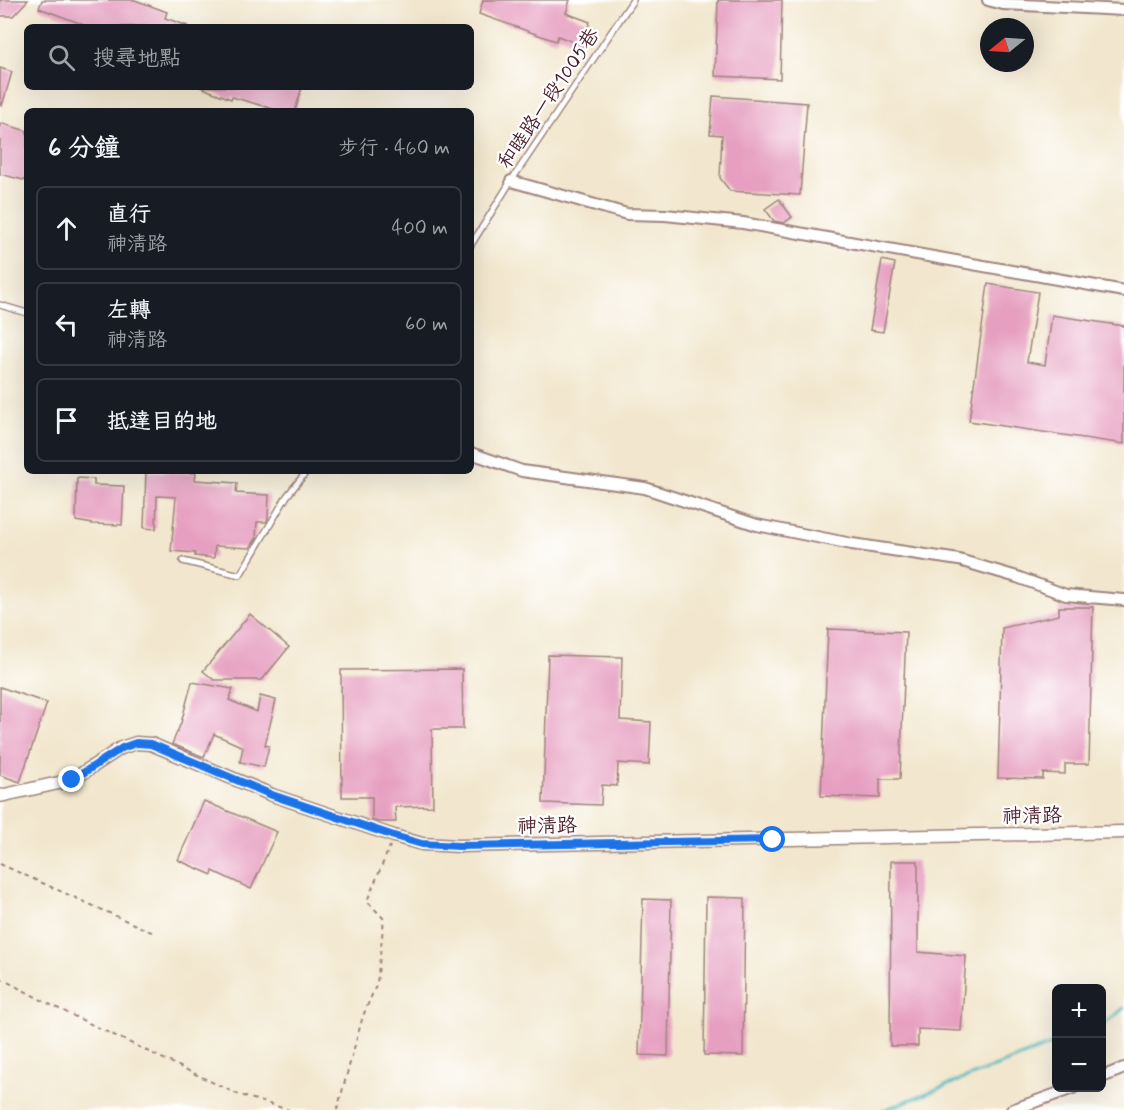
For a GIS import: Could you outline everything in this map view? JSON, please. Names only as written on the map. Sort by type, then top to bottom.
[{"type":"street","points":[[988,0],[1003,4],[1124,10]]},
{"type":"street","points":[[511,181],[627,214],[665,214],[743,223],[1124,291]]},
{"type":"street","points":[[474,454],[522,471],[645,488],[757,525],[852,544],[959,560],[1017,577],[1066,596],[1124,600]]},
{"type":"street","name":"神清路","points":[[0,795],[72,780],[122,748],[136,743],[151,744],[272,795],[422,844],[459,846],[1124,832]]},
{"type":"street","points":[[1106,1075],[1124,1068]]},
{"type":"street","points":[[1012,1110],[1062,1092]]},
{"type":"lane","name":"和睦路一段1005巷","points":[[474,240],[511,181],[633,0]]},
{"type":"lane","points":[[0,305],[24,312]]},
{"type":"lane","points":[[183,561],[240,576],[287,496],[305,474]]},
{"type":"path","points":[[337,1110],[363,1016],[377,983],[384,919],[367,901],[394,836]]},
{"type":"path","points":[[0,864],[156,934]]},
{"type":"path","points":[[0,978],[53,1006],[237,1094],[289,1110]]},
{"type":"building","points":[[0,0],[28,0],[13,16],[0,16]]},
{"type":"building","points":[[42,0],[135,0],[167,12],[165,18],[182,24],[82,24],[39,8]]},
{"type":"building","points":[[483,0],[570,0],[566,13],[590,22],[581,45],[558,36],[556,41],[479,14]]},
{"type":"building","points":[[718,0],[782,0],[780,79],[715,76]]},
{"type":"building","points":[[0,68],[12,72],[2,106],[0,105]]},
{"type":"building","points":[[208,90],[301,90],[296,108],[270,108],[232,97],[231,99]]},
{"type":"building","points":[[713,96],[807,103],[800,195],[730,191],[720,178],[722,135],[710,134]]},
{"type":"building","points":[[0,123],[24,130],[24,180],[0,174]]},
{"type":"building","points":[[779,199],[792,217],[784,223],[774,221],[765,209]]},
{"type":"building","points":[[882,260],[895,263],[883,332],[870,330]]},
{"type":"building","points":[[988,284],[1038,292],[1027,362],[1045,365],[1052,315],[1124,326],[1124,444],[969,421]]},
{"type":"building","points":[[146,474],[196,474],[195,480],[237,483],[236,493],[269,495],[268,518],[266,522],[257,522],[256,539],[250,548],[215,546],[214,558],[195,556],[195,553],[171,551],[176,497],[157,496],[156,529],[144,528]]},
{"type":"building","points":[[77,478],[94,479],[94,485],[124,486],[122,525],[76,521]]},
{"type":"building","points":[[1059,607],[1093,607],[1089,764],[1065,764],[1065,774],[1043,773],[1043,779],[998,778],[1002,628],[1059,615]]},
{"type":"building","points":[[250,614],[289,647],[262,680],[214,680],[203,671]]},
{"type":"building","points":[[828,629],[906,632],[900,779],[880,779],[880,798],[821,796]]},
{"type":"building","points":[[548,655],[622,657],[620,720],[651,722],[649,765],[618,763],[617,786],[602,785],[601,805],[543,803]]},
{"type":"building","points":[[462,669],[463,729],[432,729],[433,806],[395,807],[396,822],[372,820],[372,797],[342,797],[341,670]]},
{"type":"building","points":[[192,682],[233,689],[229,700],[257,712],[260,696],[276,700],[265,745],[269,746],[264,767],[240,762],[243,747],[214,734],[204,757],[172,744],[181,723]]},
{"type":"building","points":[[0,687],[47,703],[20,782],[0,775]]},
{"type":"building","points":[[204,801],[277,832],[251,889],[213,871],[212,875],[178,860]]},
{"type":"building","points":[[891,861],[918,861],[918,952],[966,956],[961,1031],[918,1029],[918,1046],[890,1046]]},
{"type":"building","points":[[706,897],[745,898],[743,1056],[704,1055]]},
{"type":"building","points":[[643,899],[671,900],[668,1056],[639,1055]]},
{"type":"waterway","points":[[1106,1023],[1124,1008]]},
{"type":"waterway","points":[[884,1110],[1052,1045]]},
{"type":"route","points":[[72,780],[122,748],[136,743],[151,744],[272,795],[422,844],[459,846],[773,840]]}]
